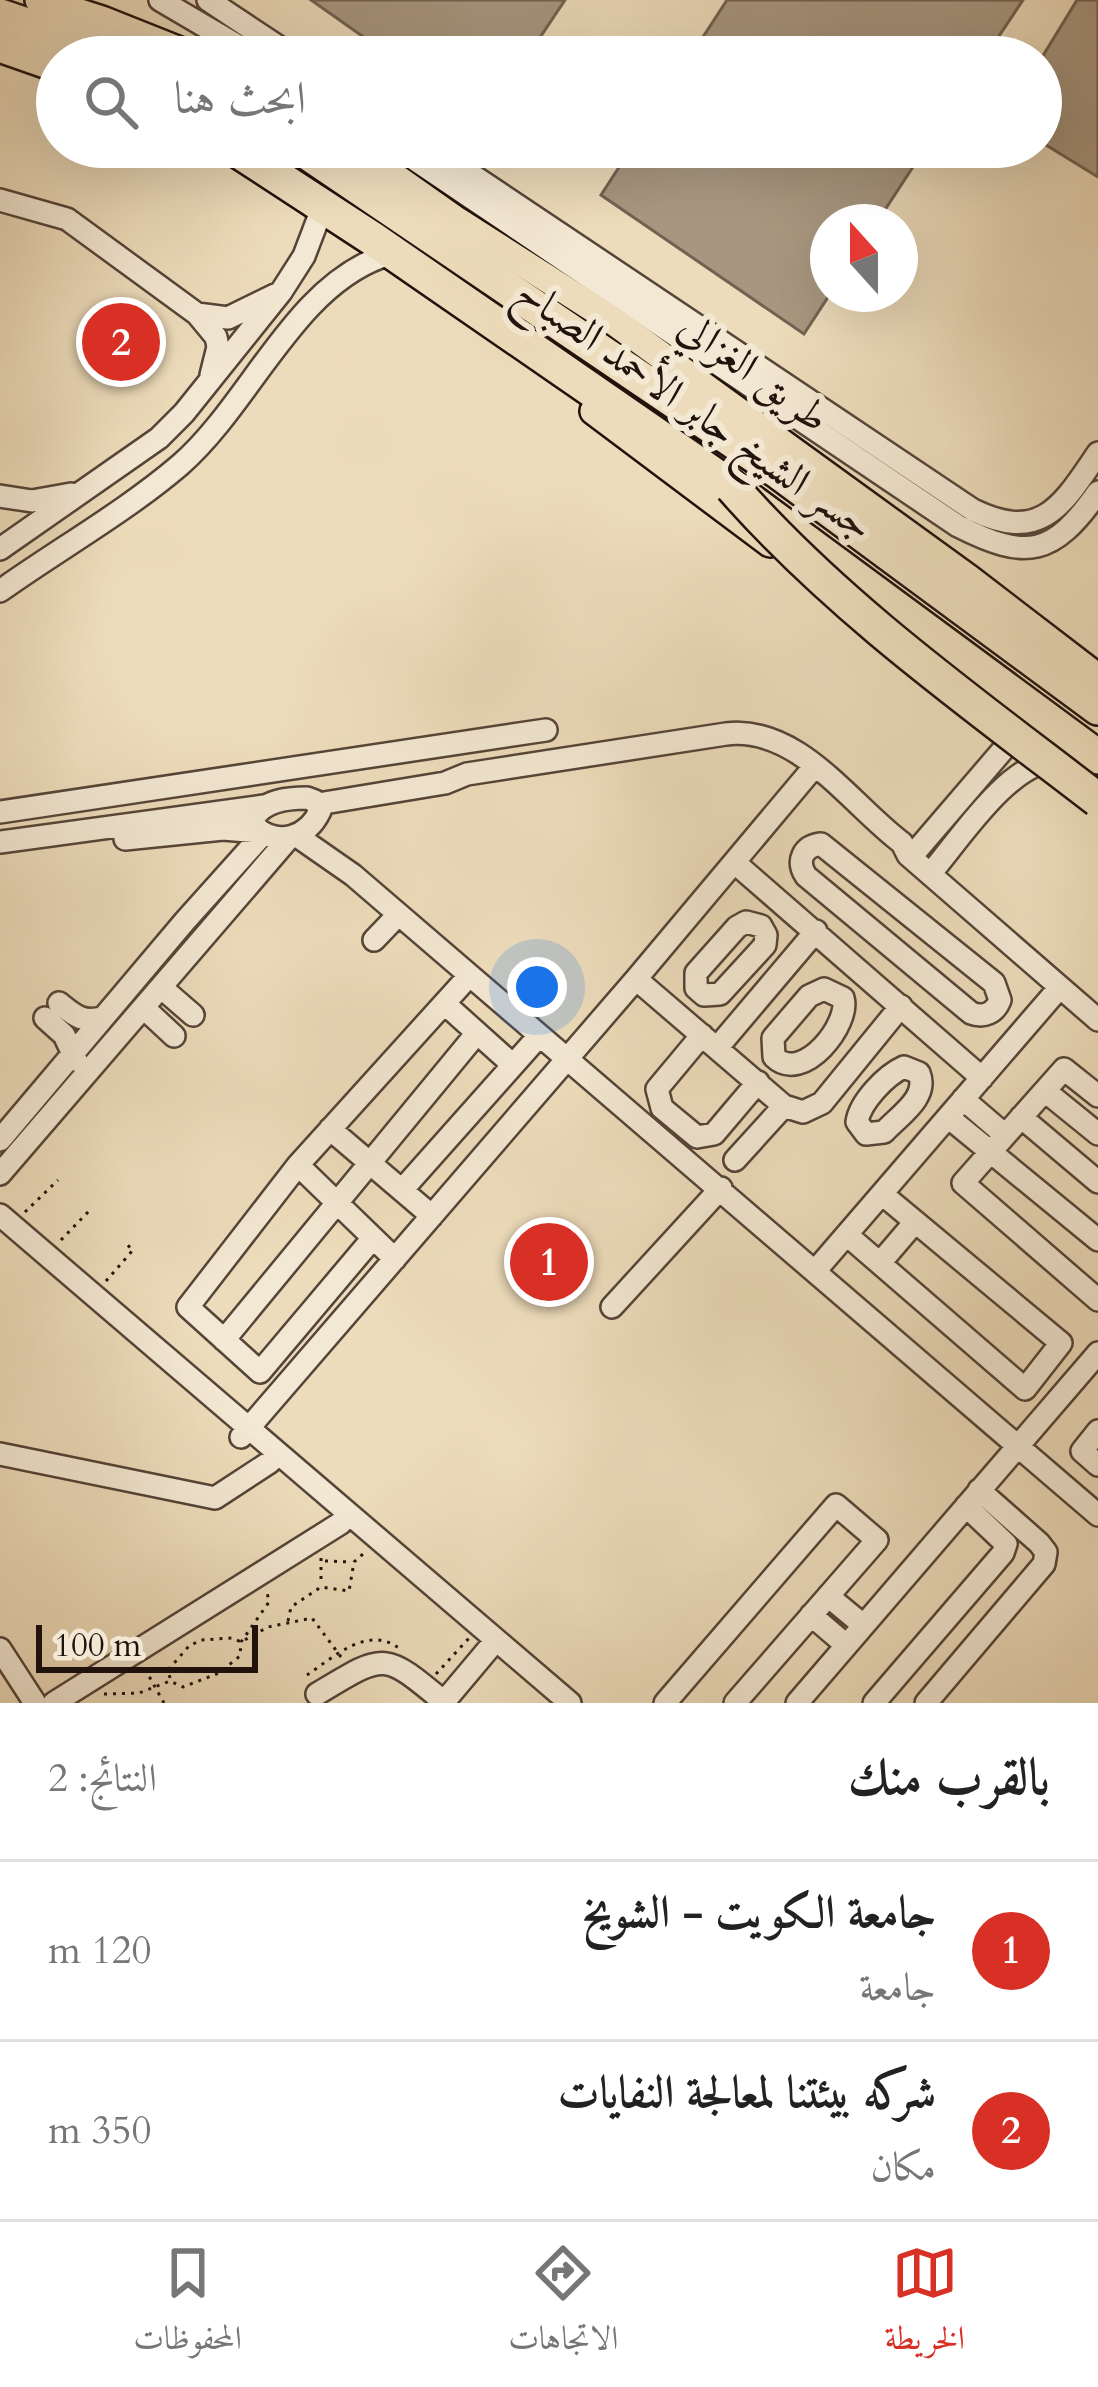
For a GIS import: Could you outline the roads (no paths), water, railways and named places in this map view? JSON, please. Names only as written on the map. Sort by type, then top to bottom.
[{"type":"highway","points":[[0,16],[59,36]]},
{"type":"highway","points":[[0,45],[36,58]]},
{"type":"highway","name":"جسر الشيخ جابر الأحمد الصباح","points":[[264,168],[732,487],[1098,757]]},
{"type":"highway","name":"جسر الشيخ جابر الأحمد الصباح","points":[[330,168],[777,471],[1098,708]]},
{"type":"highway","points":[[732,487],[772,532],[943,680],[1098,800]]},
{"type":"main road","points":[[39,0],[142,36]]},
{"type":"main road","points":[[0,58],[36,70]]},
{"type":"main road","points":[[244,168],[381,257],[1098,787]]},
{"type":"main road","name":"طريق الغزالي","points":[[382,168],[612,320],[969,579],[1098,679]]},
{"type":"street","points":[[160,0],[206,5],[259,36]]},
{"type":"street","points":[[206,5],[236,36]]},
{"type":"street","points":[[427,168],[958,526],[986,540],[1013,549],[1040,548],[1061,538],[1098,492]]},
{"type":"street","points":[[461,168],[973,511],[999,523],[1018,525],[1044,517],[1068,497],[1098,453]]},
{"type":"street","points":[[0,200],[67,218],[197,314],[216,337],[218,347],[207,388]]},
{"type":"street","points":[[0,549],[158,439],[207,388],[281,292],[304,256],[320,214]]},
{"type":"street","points":[[0,591],[178,466],[207,438],[336,281],[381,257]]},
{"type":"street","points":[[197,314],[228,318],[281,292]]},
{"type":"street","points":[[123,464],[142,491]]},
{"type":"street","points":[[0,496],[32,500],[83,491]]},
{"type":"street","points":[[909,856],[1021,729]]},
{"type":"street","points":[[0,812],[530,732],[527,765]]},
{"type":"street","points":[[0,1174],[318,810],[446,783],[466,774],[747,733],[780,741],[890,848],[909,856],[1098,1020]]},
{"type":"street","points":[[446,783],[460,788],[750,744],[780,752],[815,775]]},
{"type":"street","points":[[398,752],[404,790]]},
{"type":"street","points":[[930,874],[1009,782],[1033,764],[1062,759]]},
{"type":"street","points":[[640,982],[742,869],[815,775]]},
{"type":"street","points":[[248,1435],[815,775]]},
{"type":"street","points":[[108,795],[111,826]]},
{"type":"street","points":[[0,842],[311,799],[330,845],[353,875]]},
{"type":"street","points":[[261,833],[254,818],[264,806]]},
{"type":"street","points":[[0,856],[224,829],[293,837],[353,875],[1098,1515]]},
{"type":"street","points":[[0,1140],[261,833]]},
{"type":"street","points":[[821,844],[832,850],[994,983],[1000,994],[997,1006],[983,1016],[971,1013],[884,941],[806,876],[801,862],[809,848],[821,844]]},
{"type":"street","points":[[742,869],[982,1078]]},
{"type":"street","points":[[374,940],[398,916]]},
{"type":"street","points":[[184,921],[198,931],[202,941]]},
{"type":"street","points":[[758,1082],[714,1133],[697,1137],[662,1108],[656,1089],[756,1002],[816,931]]},
{"type":"street","points":[[862,970],[884,941]]},
{"type":"street","points":[[780,974],[807,999]]},
{"type":"street","points":[[373,1238],[260,1372],[188,1307],[298,1165],[469,976]]},
{"type":"street","points":[[640,982],[784,1106],[803,1112],[822,1103],[902,1006]]},
{"type":"street","points":[[733,982],[756,1002]]},
{"type":"street","points":[[816,1270],[1060,987]]},
{"type":"street","points":[[163,988],[193,1015]]},
{"type":"street","points":[[445,1004],[513,1065]]},
{"type":"street","points":[[145,1009],[174,1036]]},
{"type":"street","points":[[93,1070],[78,1063],[52,1011],[89,1022],[102,1018]]},
{"type":"street","points":[[224,1340],[478,1033]]},
{"type":"street","points":[[402,1190],[539,1036]]},
{"type":"street","points":[[248,1435],[394,1259],[571,1062]]},
{"type":"street","points":[[853,1064],[880,1088]]},
{"type":"street","points":[[1098,1096],[1064,1069],[963,1183],[1098,1300]]},
{"type":"street","points":[[1045,1091],[1098,1134]]},
{"type":"street","points":[[735,1160],[744,1136],[784,1106]]},
{"type":"street","points":[[956,1108],[1098,1240]]},
{"type":"street","points":[[1021,1118],[1098,1182]]},
{"type":"street","points":[[330,1129],[432,1216]]},
{"type":"street","points":[[298,1165],[394,1259]]},
{"type":"street","points":[[612,1306],[721,1188]]},
{"type":"street","points":[[847,1235],[1025,1389],[1061,1343],[882,1194]]},
{"type":"street","points":[[880,1263],[915,1222]]},
{"type":"street","points":[[4,1224],[556,1703]]},
{"type":"street","points":[[4,1224],[94,1294],[248,1435],[270,1462],[341,1522],[362,1555],[570,1703]]},
{"type":"street","points":[[796,1703],[1098,1353]]},
{"type":"street","points":[[1098,1431],[1082,1450],[1098,1465]]},
{"type":"street","points":[[0,1454],[215,1498],[270,1462]]},
{"type":"street","points":[[874,1703],[1003,1553],[1006,1544],[972,1498]]},
{"type":"street","points":[[926,1703],[1044,1564],[1046,1552],[1039,1543],[972,1498]]},
{"type":"street","points":[[665,1703],[836,1505],[877,1540],[735,1703]]},
{"type":"street","points":[[54,1703],[341,1522]]},
{"type":"street","points":[[828,1596],[863,1625]]},
{"type":"street","points":[[811,1616],[846,1645]]},
{"type":"street","points":[[316,1694],[353,1672],[388,1662],[400,1665],[443,1702],[493,1644]]},
{"type":"street","points":[[0,1648],[35,1703]]},
{"type":"place","name":"شركه بيئتنا لمعالجة النفايات","points":[[121,342]]},
{"type":"place","name":"جامعة الكويت - الشويخ","points":[[549,1262]]}]
